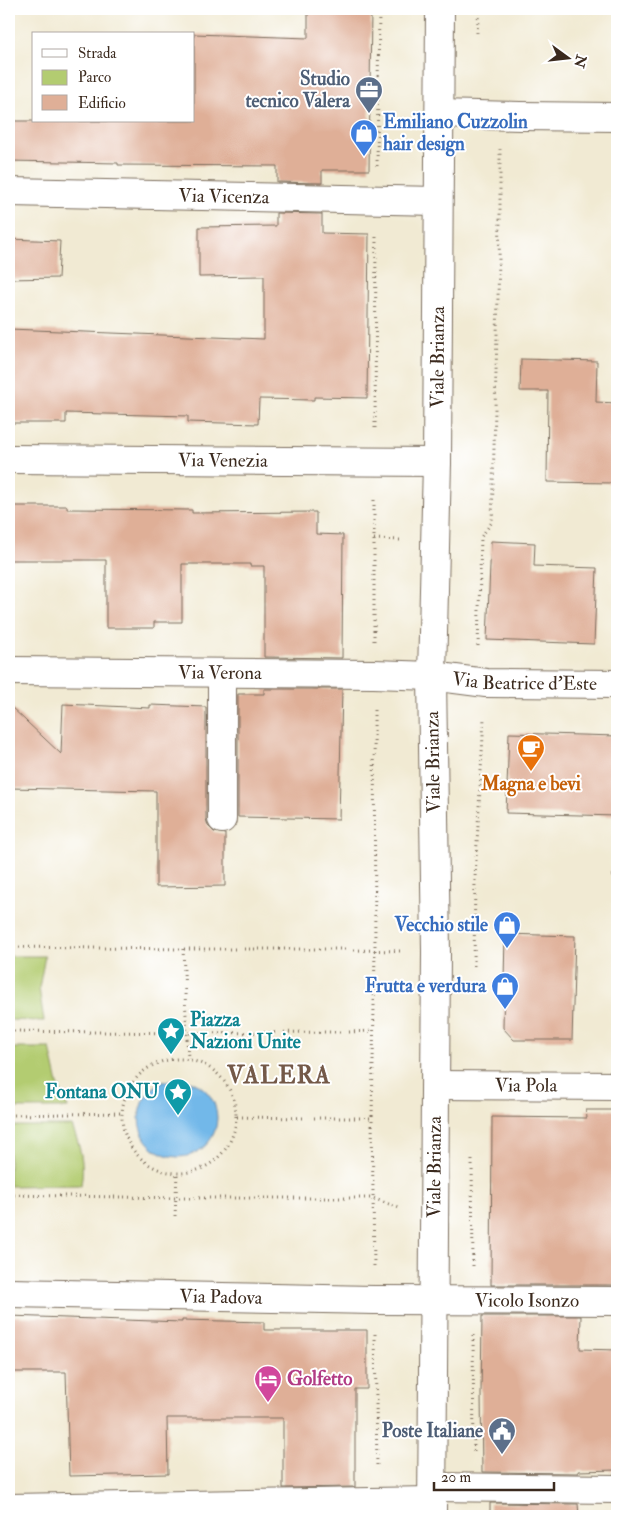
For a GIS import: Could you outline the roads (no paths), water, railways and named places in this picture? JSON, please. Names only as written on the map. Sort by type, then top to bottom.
[{"type":"street","name":"Viale Brianza","points":[[432,1502],[436,952],[432,676],[437,462],[440,9]]},
{"type":"street","points":[[439,114],[617,117]]},
{"type":"street","name":"Via Vicenza","points":[[9,192],[438,201]]},
{"type":"street","name":"Via Venezia","points":[[9,459],[437,462]]},
{"type":"street","name":"Via Verona","points":[[9,671],[432,676]]},
{"type":"street","points":[[222,673],[222,819]]},
{"type":"street","name":"Via Beatrice d'Este","points":[[432,676],[486,683],[617,684]]},
{"type":"street","name":"Via Pola","points":[[436,1085],[617,1086]]},
{"type":"street","name":"Via Padova","points":[[9,1293],[434,1300]]},
{"type":"street","name":"Vicolo Isonzo","points":[[434,1300],[617,1301]]},
{"type":"street","points":[[9,1508],[432,1502],[475,1487],[617,1489]]},
{"type":"water","name":"Fontana ONU","points":[[178,1079],[193,1082],[206,1090],[214,1103],[217,1118],[214,1133],[206,1146],[193,1154],[178,1157],[163,1154],[150,1146],[142,1133],[139,1118],[142,1103],[150,1090],[163,1082]]},
{"type":"place","name":"Studio tecnico Valera","points":[[369,114]]},
{"type":"place","name":"Emiliano Cuzzolin hair design","points":[[364,157]]},
{"type":"place","name":"Magna e bevi","points":[[531,772]]},
{"type":"place","name":"Vecchio stile","points":[[507,949]]},
{"type":"place","name":"Frutta e verdura","points":[[505,1010]]},
{"type":"place","name":"Piazza Nazioni Unite","points":[[171,1055]]},
{"type":"place","name":"Fontana ONU","points":[[178,1116]]},
{"type":"place","name":"Golfetto","points":[[268,1403]]},
{"type":"place","name":"Poste Italiane","points":[[502,1455]]},
{"type":"district","name":"VALERA","points":[[279,1075]]}]
